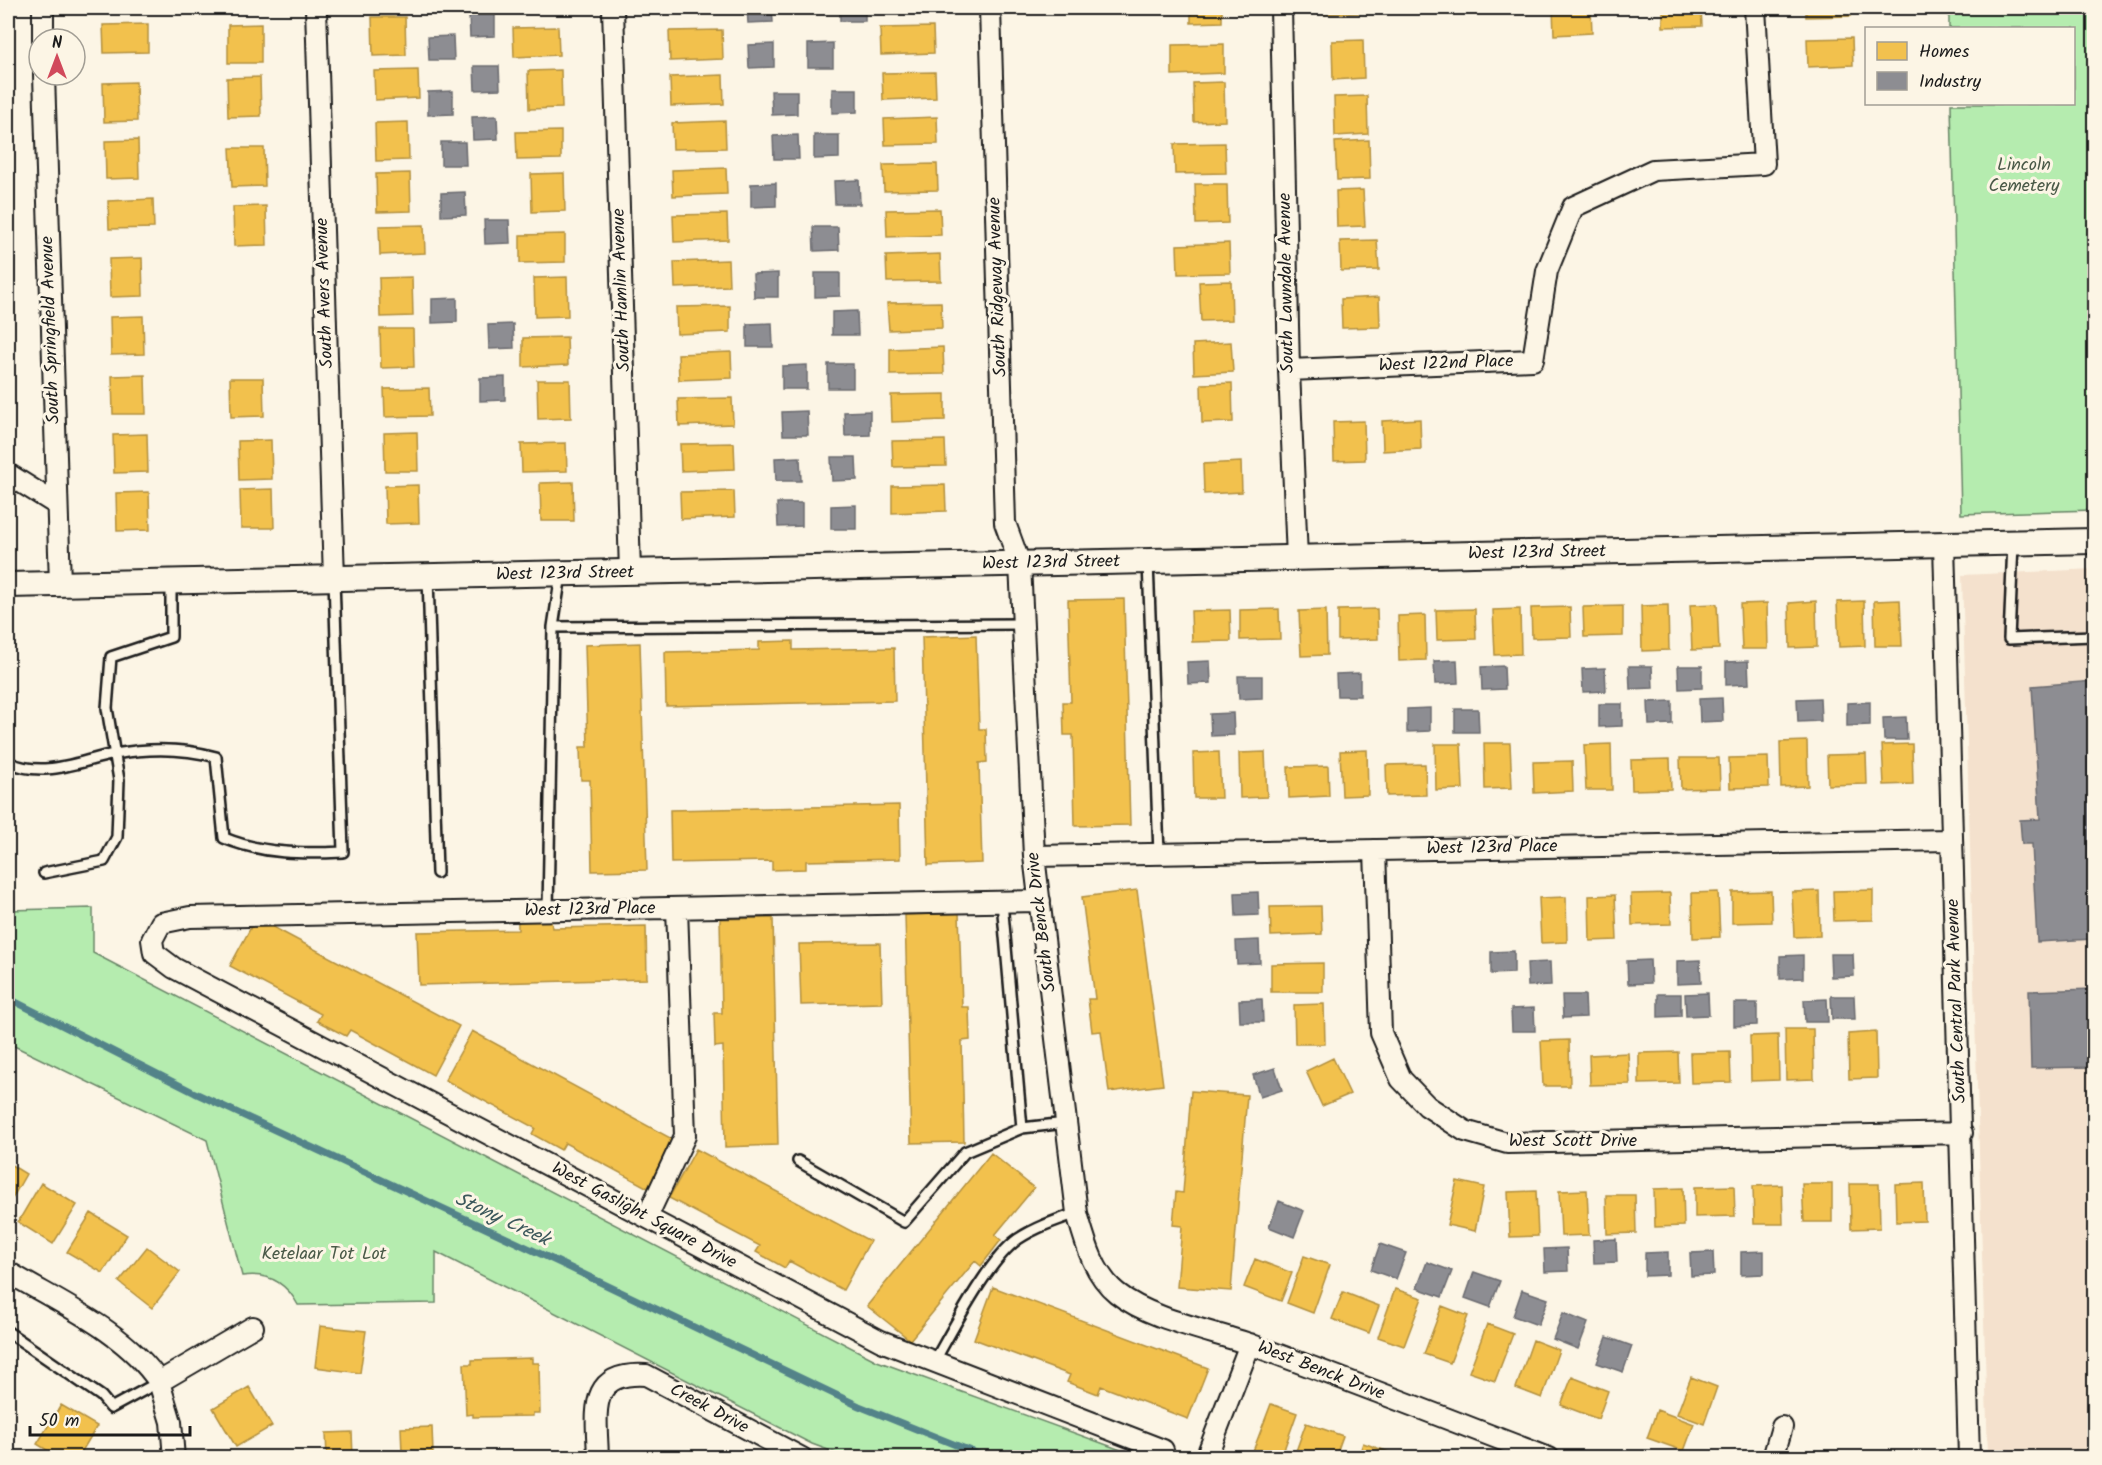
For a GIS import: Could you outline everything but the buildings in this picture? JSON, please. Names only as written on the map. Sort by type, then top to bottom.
[{"type":"street","points":[[43,8],[44,27]]},
{"type":"street","name":"South Avers Avenue","points":[[316,8],[334,579]]},
{"type":"street","name":"South Hamlin Avenue","points":[[613,8],[630,572]]},
{"type":"street","name":"South Ridgeway Avenue","points":[[990,8],[1005,523],[1020,564]]},
{"type":"street","name":"South Lawndale Avenue","points":[[1281,8],[1289,370],[1297,558]]},
{"type":"street","name":"West 122nd Place","points":[[1289,370],[1533,360],[1547,271],[1573,207],[1653,170],[1764,164],[1755,8]]},
{"type":"street","name":"South Springfield Avenue","points":[[44,87],[60,584]]},
{"type":"street","points":[[8,474],[56,504]]},
{"type":"street","name":"West 123rd Street","points":[[8,585],[2094,541]]},
{"type":"street","name":"South Central Park Avenue","points":[[1944,544],[1951,840],[1962,1133],[1969,1458]]},
{"type":"street","name":"South Benck Drive","points":[[1020,564],[1034,856],[1077,1213],[1089,1252],[1101,1275]]},
{"type":"street","name":"West 123rd Place","points":[[1034,856],[1951,840]]},
{"type":"street","name":"West Scott Drive","points":[[1375,850],[1381,1033],[1401,1079],[1427,1106],[1465,1131],[1507,1143],[1962,1133]]},
{"type":"street","name":"West 123rd Place","points":[[152,940],[161,923],[190,917],[1040,901]]},
{"type":"street","points":[[647,1218],[685,1136],[677,908]]},
{"type":"street","name":"West Gaslight Square Drive","points":[[152,940],[154,953],[174,968],[881,1341],[1163,1450]]},
{"type":"street","points":[[8,1272],[108,1332],[149,1368],[159,1382],[171,1422],[174,1458]]},
{"type":"street","name":"West Benck Drive","points":[[1101,1275],[1115,1292],[1136,1306],[1250,1344],[1549,1458]]},
{"type":"street","points":[[159,1382],[254,1327]]},
{"type":"street","points":[[1206,1458],[1250,1344]]},
{"type":"street","name":"Creek Drive","points":[[598,1458],[597,1403],[602,1388],[614,1378],[628,1374],[646,1375],[802,1458]]},
{"type":"street","points":[[1773,1458],[1782,1427]]},
{"type":"lane","points":[[2013,543],[2009,639],[2094,636]]},
{"type":"lane","points":[[1148,561],[1159,854]]},
{"type":"lane","points":[[548,910],[553,627],[561,574]]},
{"type":"lane","points":[[428,576],[437,873]]},
{"type":"lane","points":[[8,762],[24,770],[73,766],[115,754],[188,750],[216,756],[224,838],[248,848],[298,854],[343,852],[334,579]]},
{"type":"lane","points":[[44,873],[104,861],[117,837],[119,780],[107,708],[111,657],[171,637],[171,582]]},
{"type":"lane","points":[[553,627],[1022,624]]},
{"type":"lane","points":[[1002,902],[1022,1128]]},
{"type":"lane","points":[[798,1161],[904,1222],[965,1152],[1022,1128],[1066,1123]]},
{"type":"lane","points":[[934,1362],[984,1278],[1016,1240],[1045,1224],[1077,1213]]},
{"type":"lane","points":[[8,1332],[101,1396],[111,1407],[159,1382]]},
{"type":"shaded area","points":[[2094,569],[2094,1457],[1988,1457],[1962,575]]},
{"type":"green space","name":"Lincoln Cemetery","points":[[1949,8],[2094,8],[2094,510],[1961,514],[1951,105],[2075,105],[2075,27],[1949,27]]},
{"type":"green space","name":"Ketelaar Tot Lot","points":[[93,908],[93,953],[877,1361],[1140,1457],[847,1457],[812,1444],[436,1252],[436,1303],[298,1305],[288,1290],[275,1280],[260,1276],[242,1276],[207,1140],[8,1043],[8,910]]},
{"type":"waterway","name":"Stony Creek","points":[[8,998],[195,1093],[558,1262],[859,1406],[988,1458]]}]
